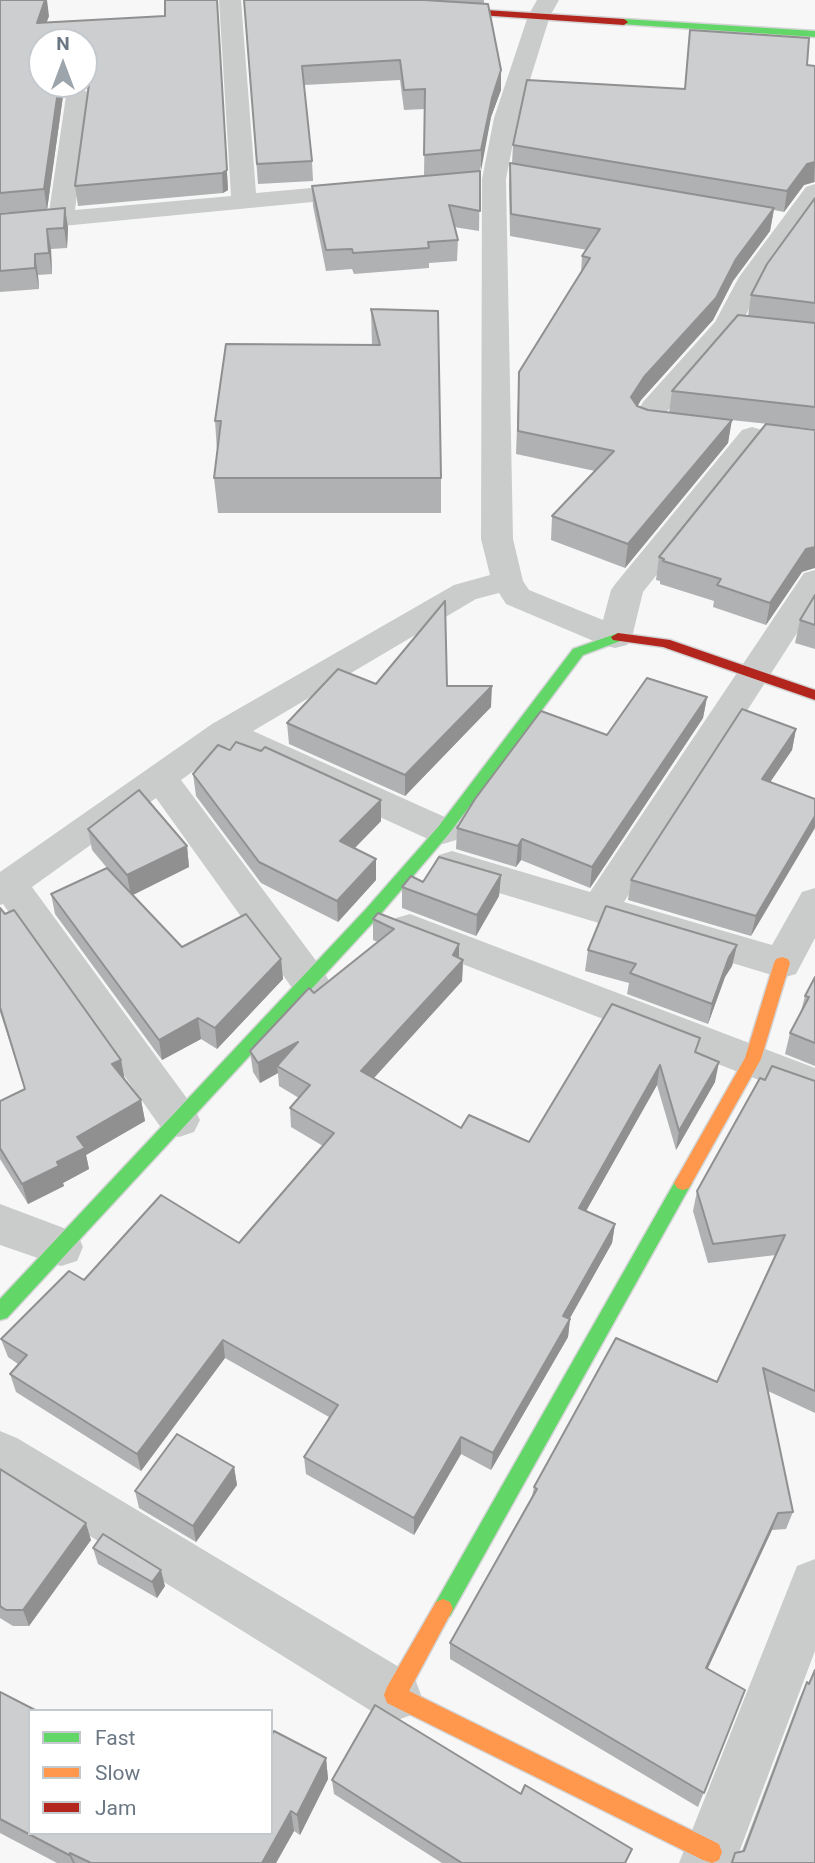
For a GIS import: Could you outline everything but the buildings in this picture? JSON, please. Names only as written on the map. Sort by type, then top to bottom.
[{"type":"street","points":[[230,0],[244,202]]},
{"type":"street","points":[[417,9],[544,8],[815,34]]},
{"type":"street","points":[[544,8],[506,118],[494,178],[497,539],[507,581],[517,597],[615,637],[666,643],[815,695]]},
{"type":"street","points":[[61,220],[78,98]]},
{"type":"street","points":[[0,224],[397,188]]},
{"type":"street","points":[[615,637],[627,590],[741,434],[646,422],[653,408],[740,326],[748,283],[780,226],[815,192]]},
{"type":"street","points":[[780,226],[815,239]]},
{"type":"street","points":[[599,909],[815,580]]},
{"type":"street","points":[[180,1120],[5,888],[224,732],[464,592],[507,581]]},
{"type":"street","points":[[0,1312],[373,913],[433,843],[578,652],[615,637]]},
{"type":"street","points":[[224,732],[433,843],[599,909],[782,963]]},
{"type":"street","points":[[160,777],[309,981]]},
{"type":"street","points":[[395,1695],[753,1059],[782,963],[815,902]]},
{"type":"street","points":[[373,913],[815,1085]]},
{"type":"street","points":[[0,1223],[2,1227],[61,1247]]},
{"type":"street","points":[[0,1454],[395,1695],[709,1858],[815,1584]]},
{"type":"traffic: fast","points":[[624,22],[815,34]]},
{"type":"traffic: fast","points":[[0,1312],[372,913],[443,831],[578,652],[618,637]]},
{"type":"traffic: fast","points":[[443,1609],[683,1183]]},
{"type":"traffic: slow","points":[[683,1183],[753,1059],[782,963]]},
{"type":"traffic: slow","points":[[443,1609],[395,1695],[711,1852]]},
{"type":"traffic: jam","points":[[439,10],[624,22]]},
{"type":"traffic: jam","points":[[618,637],[665,643],[815,695]]}]
